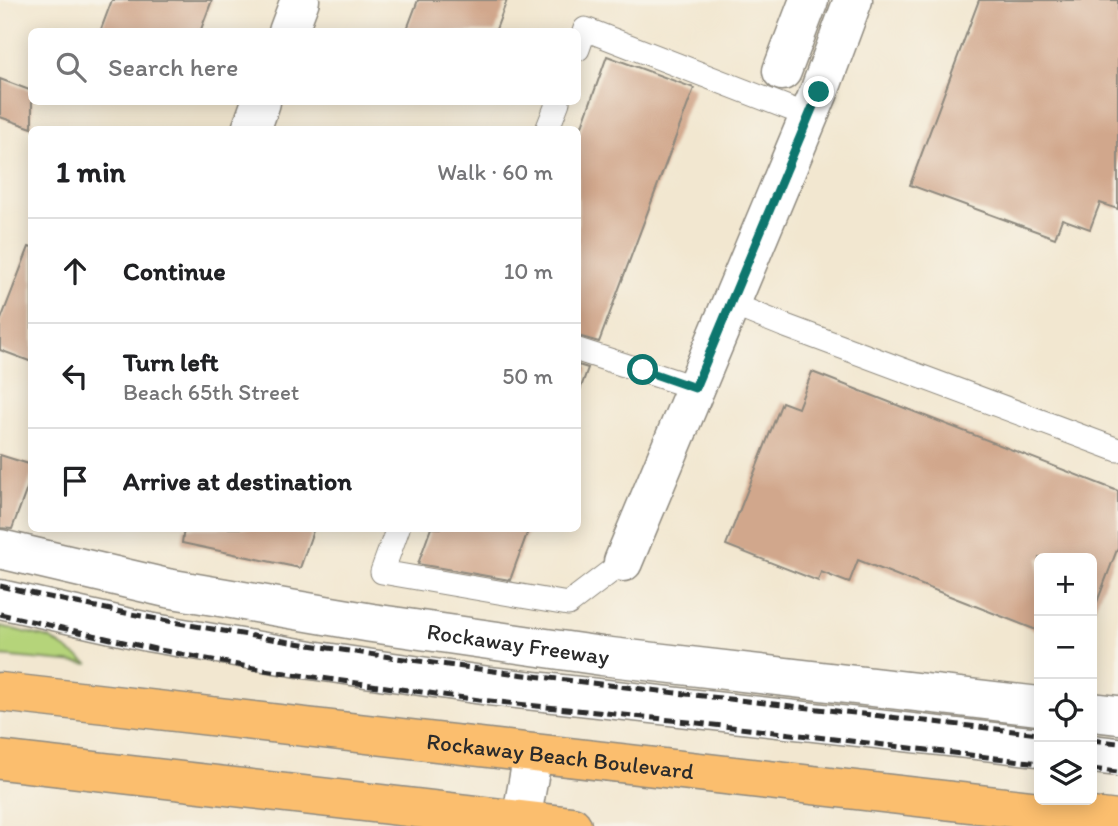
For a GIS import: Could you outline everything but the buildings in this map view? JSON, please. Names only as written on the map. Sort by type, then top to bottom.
[{"type":"main road","name":"Rockaway Beach Boulevard","points":[[0,692],[1118,820]]},
{"type":"main road","points":[[0,760],[521,823],[572,826]]},
{"type":"street","points":[[290,28],[300,0]]},
{"type":"street","points":[[782,71],[809,0]]},
{"type":"street","points":[[622,562],[809,116],[853,0]]},
{"type":"street","points":[[252,126],[260,105]]},
{"type":"street","name":"Rockaway Freeway","points":[[0,549],[167,588],[372,623],[602,656],[1034,705]]},
{"type":"street","name":"Rockaway Freeway","points":[[0,598],[148,632],[462,682],[1034,746]]},
{"type":"street","points":[[1097,713],[1118,715]]},
{"type":"street","points":[[521,823],[533,754]]},
{"type":"street","points":[[1097,755],[1118,757]]},
{"type":"lane","points":[[581,40],[585,29],[809,116]]},
{"type":"lane","points":[[549,126],[557,105]]},
{"type":"lane","points":[[731,304],[1118,450]]},
{"type":"lane","points":[[581,351],[695,388]]},
{"type":"lane","points":[[397,532],[382,572],[568,604],[622,562]]},
{"type":"green space","points":[[0,626],[49,638],[89,664],[0,656]]},
{"type":"railway","points":[[0,586],[168,621],[337,649],[592,683],[1034,733]]},
{"type":"railway","points":[[0,614],[264,670],[479,700],[1034,762]]},
{"type":"railway","points":[[1097,741],[1118,743]]},
{"type":"railway","points":[[1097,770],[1118,772]]},
{"type":"route","points":[[643,370],[695,388],[819,92]]}]
